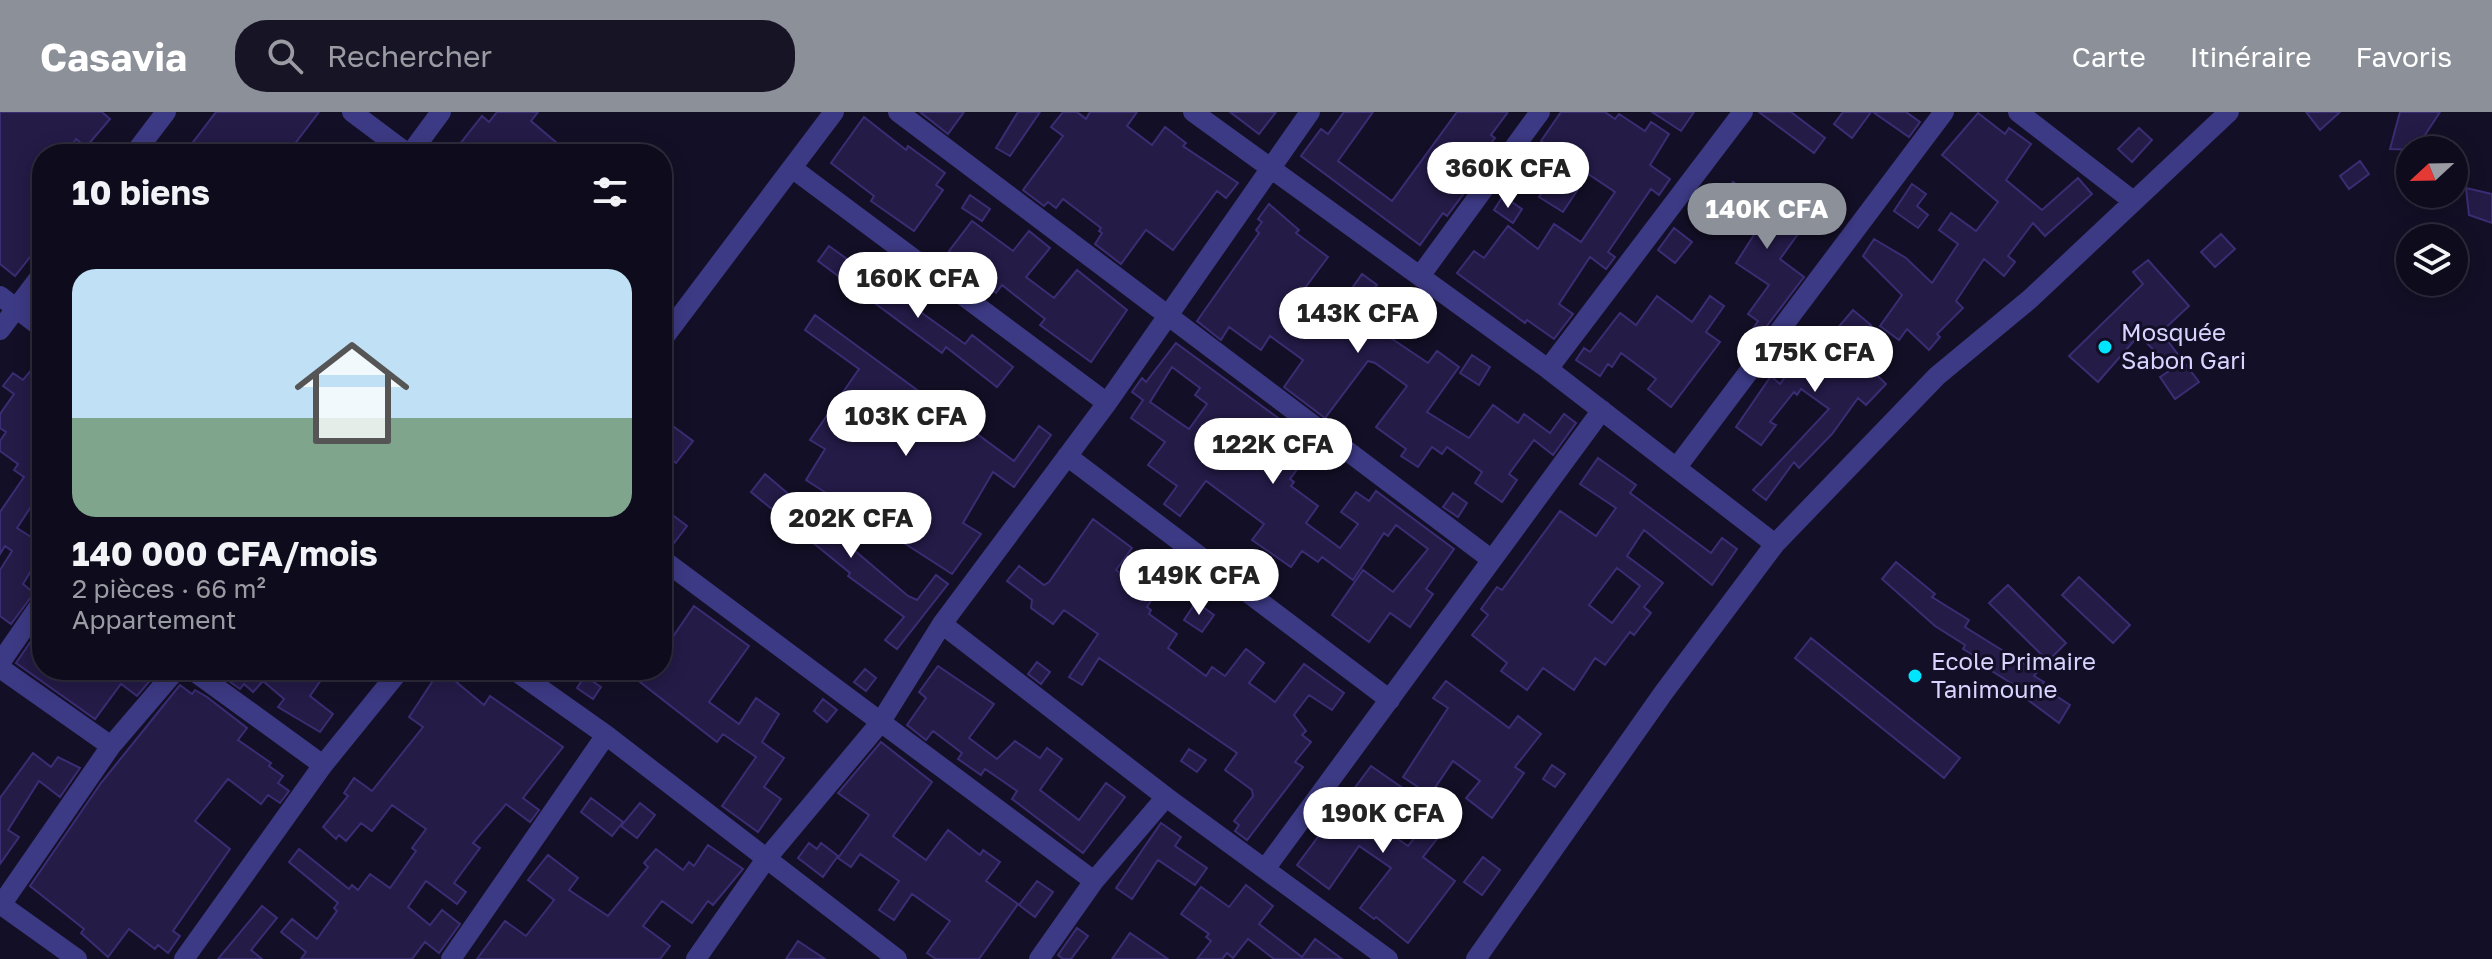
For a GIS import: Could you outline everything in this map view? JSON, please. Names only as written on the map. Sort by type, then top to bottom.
[{"type":"street","points":[[352,112],[395,144]]},
{"type":"street","points":[[417,144],[441,112]]},
{"type":"street","points":[[672,327],[834,112]]},
{"type":"street","points":[[898,112],[1492,560]]},
{"type":"street","points":[[1193,112],[1548,369],[1775,544]]},
{"type":"street","points":[[696,959],[766,859],[880,723],[942,624],[1107,403],[1310,112]]},
{"type":"street","points":[[1420,276],[1540,112]]},
{"type":"street","points":[[1548,369],[1743,112]]},
{"type":"street","points":[[1677,467],[1944,112]]},
{"type":"street","points":[[2018,112],[2133,201]]},
{"type":"street","points":[[1476,959],[1664,692],[1775,544],[1937,376],[2030,299],[2229,112]]},
{"type":"street","points":[[139,144],[154,116]]},
{"type":"street","points":[[792,168],[1107,403]]},
{"type":"street","points":[[0,330],[8,302],[32,282]]},
{"type":"street","points":[[8,302],[32,320]]},
{"type":"street","points":[[1265,869],[1602,410]]},
{"type":"street","points":[[1067,456],[1390,700]]},
{"type":"street","points":[[672,567],[1094,881]]},
{"type":"street","points":[[32,617],[0,666],[111,746]]},
{"type":"street","points":[[942,624],[1166,797],[1388,959]]},
{"type":"street","points":[[77,959],[0,904],[111,746],[167,680]]},
{"type":"street","points":[[206,680],[323,765]]},
{"type":"street","points":[[184,959],[323,765],[392,680]]},
{"type":"street","points":[[528,680],[606,735],[897,959]]},
{"type":"street","points":[[451,959],[606,735]]},
{"type":"street","points":[[1039,959],[1094,881],[1166,797]]},
{"type":"building","points":[[0,112],[102,112],[110,119],[89,144],[76,139],[73,144],[32,144],[32,255],[15,276],[0,264]]},
{"type":"building","points":[[216,112],[319,112],[295,144],[192,144]]},
{"type":"building","points":[[497,112],[538,112],[531,121],[558,144],[460,144],[482,116],[489,122]]},
{"type":"building","points":[[920,112],[964,112],[948,134]]},
{"type":"building","points":[[1018,112],[1040,112],[1010,156],[996,148]]},
{"type":"building","points":[[1063,112],[1077,112],[1086,119],[1090,112],[1137,112],[1127,126],[1152,145],[1165,127],[1186,143],[1183,146],[1238,183],[1226,198],[1217,191],[1173,250],[1146,230],[1121,264],[1095,244],[1102,233],[1099,231],[1101,228],[1063,199],[1056,208],[1048,202],[1044,206],[1023,190],[1063,136],[1051,127]]},
{"type":"building","points":[[1230,112],[1276,112],[1259,134]]},
{"type":"building","points":[[1344,112],[1373,112],[1338,161],[1392,201],[1457,112],[1508,112],[1491,135],[1495,138],[1486,150],[1493,154],[1447,216],[1443,213],[1420,245],[1301,156],[1321,129],[1328,134]]},
{"type":"building","points":[[1561,112],[1605,112],[1615,119],[1619,114],[1645,131],[1651,122],[1669,134],[1650,165],[1670,179],[1659,195],[1651,189],[1608,252],[1615,257],[1606,269],[1590,257],[1559,304],[1573,314],[1554,339],[1527,320],[1525,323],[1457,273],[1474,251],[1484,258],[1508,226],[1538,249],[1554,224],[1581,242],[1615,192],[1588,174],[1563,212],[1539,197],[1564,157],[1541,141]]},
{"type":"building","points":[[1652,112],[1694,112],[1681,131]]},
{"type":"building","points":[[1759,112],[1791,112],[1825,138],[1814,153]]},
{"type":"building","points":[[1843,112],[1871,112],[1852,138],[1834,124]]},
{"type":"building","points":[[1873,112],[1906,112],[1920,122],[1909,137]]},
{"type":"building","points":[[2306,112],[2340,112],[2320,130]]},
{"type":"building","points":[[2400,112],[2440,112],[2425,136],[2396,136],[2396,149],[2390,149]]},
{"type":"building","points":[[1978,113],[2005,134],[2009,128],[2031,144],[2006,180],[2042,210],[2078,178],[2092,194],[2045,236],[2033,223],[2008,256],[2015,262],[2004,276],[1984,259],[1956,301],[1963,308],[1937,334],[1940,337],[1929,350],[1907,329],[1899,340],[1880,326],[1902,295],[1863,256],[1874,239],[1906,258],[1932,283],[1958,244],[1939,230],[1951,213],[1976,231],[1998,202],[1942,155]]},
{"type":"building","points":[[864,117],[906,150],[908,146],[945,173],[936,185],[943,190],[914,231],[871,201],[874,196],[831,163]]},
{"type":"building","points":[[2139,128],[2152,140],[2132,162],[2118,149]]},
{"type":"building","points":[[2360,161],[2369,174],[2349,189],[2340,176]]},
{"type":"building","points":[[1733,182],[1782,214],[1787,208],[1806,223],[1780,259],[1804,277],[1760,335],[1753,329],[1758,321],[1748,314],[1769,285],[1736,263],[1759,227],[1720,202]]},
{"type":"building","points":[[1912,184],[1926,194],[1917,206],[1928,215],[1918,228],[1894,211]]},
{"type":"building","points":[[2468,188],[2492,194],[2492,223],[2469,215]]},
{"type":"building","points":[[970,195],[990,209],[982,221],[962,208]]},
{"type":"building","points":[[1503,196],[1522,209],[1513,223],[1494,210]]},
{"type":"building","points":[[1816,200],[1832,212],[1821,225],[1806,213]]},
{"type":"building","points":[[1269,204],[1299,230],[1296,233],[1328,257],[1305,288],[1336,311],[1362,274],[1377,285],[1363,303],[1372,309],[1364,320],[1428,363],[1437,351],[1459,367],[1427,412],[1469,438],[1493,405],[1518,423],[1524,414],[1550,433],[1564,414],[1576,423],[1553,455],[1534,440],[1509,474],[1517,480],[1502,502],[1475,483],[1482,472],[1447,447],[1442,454],[1432,447],[1418,467],[1401,456],[1406,449],[1376,427],[1407,386],[1375,363],[1368,361],[1325,418],[1284,387],[1303,360],[1270,336],[1261,350],[1229,327],[1221,340],[1197,321],[1259,233],[1256,230],[1262,222],[1258,219]]},
{"type":"building","points":[[972,221],[1013,251],[1029,231],[1050,248],[1026,277],[1054,298],[1077,270],[1127,310],[1091,362],[1040,325],[1045,319],[1002,285],[996,293],[981,280],[984,277],[949,251]]},
{"type":"building","points":[[1674,228],[1692,242],[1675,263],[1658,250]]},
{"type":"building","points":[[2221,234],[2235,249],[2215,267],[2201,252]]},
{"type":"building","points":[[829,246],[965,344],[972,335],[1013,367],[997,387],[946,347],[942,353],[818,261]]},
{"type":"building","points":[[2148,260],[2189,306],[2161,332],[2199,382],[2175,399],[2160,377],[2172,369],[2139,335],[2098,382],[2069,356],[2143,284],[2133,272]]},
{"type":"building","points":[[1657,296],[1692,322],[1710,296],[1724,306],[1706,332],[1720,342],[1671,407],[1648,389],[1656,379],[1621,353],[1612,367],[1608,364],[1600,376],[1576,360],[1584,348],[1590,352],[1620,313],[1636,325]]},
{"type":"building","points":[[1853,310],[1871,325],[1850,349],[1886,384],[1866,405],[1858,398],[1832,434],[1799,468],[1794,462],[1766,500],[1753,490],[1829,409],[1801,389],[1797,395],[1794,392],[1770,422],[1776,425],[1761,445],[1736,427],[1771,376],[1780,384],[1819,327],[1831,336]]},
{"type":"building","points":[[815,315],[1014,461],[1039,426],[1051,435],[1014,487],[993,472],[963,523],[981,534],[952,574],[806,480],[825,449],[810,440],[859,369],[805,330]]},
{"type":"building","points":[[1176,343],[1289,426],[1285,433],[1310,452],[1290,479],[1294,482],[1291,486],[1318,506],[1306,523],[1340,548],[1358,524],[1341,512],[1356,492],[1369,501],[1376,491],[1454,549],[1426,589],[1433,594],[1410,627],[1390,613],[1369,642],[1332,615],[1363,570],[1393,592],[1428,549],[1396,525],[1388,536],[1384,533],[1353,580],[1322,557],[1318,562],[1302,551],[1291,567],[1252,540],[1264,524],[1206,481],[1180,516],[1164,504],[1177,486],[1148,465],[1165,442],[1131,418],[1143,400],[1132,392],[1142,378],[1146,382]],"holes":[[[1172,367],[1200,388],[1195,395],[1207,404],[1189,429],[1150,402]]]},
{"type":"building","points":[[1472,355],[1490,367],[1479,385],[1460,373]]},
{"type":"building","points":[[32,369],[32,505],[17,528],[32,538],[32,569],[23,584],[32,591],[32,596],[11,624],[0,616],[0,570],[12,551],[5,546],[0,554],[0,512],[24,477],[14,470],[18,464],[0,451],[0,441],[6,432],[0,428],[0,414],[14,394],[3,386],[13,373],[23,380]]},
{"type":"building","points":[[672,425],[693,441],[676,463],[672,460]]},
{"type":"building","points":[[1598,458],[1636,485],[1630,493],[1711,553],[1722,538],[1737,549],[1712,585],[1644,530],[1627,556],[1663,583],[1644,607],[1651,613],[1634,635],[1630,632],[1605,665],[1595,658],[1574,690],[1543,668],[1527,690],[1501,671],[1507,663],[1472,635],[1488,615],[1481,609],[1497,587],[1502,590],[1560,511],[1596,536],[1616,508],[1580,484]],"holes":[[[1617,568],[1640,586],[1612,623],[1589,605]]]},
{"type":"building","points":[[765,474],[908,596],[917,600],[936,575],[948,584],[897,649],[885,640],[904,617],[848,576],[850,573],[751,492]]},
{"type":"building","points":[[1453,493],[1467,503],[1458,517],[1443,507]]},
{"type":"building","points":[[672,515],[687,526],[674,543],[672,541]]},
{"type":"building","points":[[1093,519],[1132,548],[1116,570],[1154,596],[1147,607],[1151,610],[1149,614],[1177,634],[1168,648],[1206,676],[1212,667],[1225,676],[1246,649],[1264,663],[1249,683],[1275,702],[1304,664],[1344,693],[1332,710],[1309,695],[1294,715],[1306,731],[1302,735],[1311,742],[1295,762],[1303,767],[1247,840],[1235,831],[1239,825],[1234,821],[1253,796],[1252,790],[1225,770],[1237,753],[1099,658],[1082,685],[1069,677],[1098,634],[1064,610],[1053,624],[1031,608],[1032,600],[1007,581],[1019,566],[1044,585],[1049,582]]},
{"type":"building","points":[[1896,562],[1935,594],[1932,597],[1969,620],[1965,627],[2037,672],[2034,676],[2044,682],[2041,686],[2070,705],[2059,723],[2012,688],[2014,685],[1987,668],[1989,665],[1963,649],[1965,645],[1935,626],[1882,579]]},
{"type":"building","points":[[2079,577],[2130,625],[2113,643],[2062,595]]},
{"type":"building","points":[[2008,585],[2066,643],[2048,661],[1989,603]]},
{"type":"building","points":[[1196,602],[1214,615],[1202,632],[1184,620]]},
{"type":"building","points":[[694,606],[749,646],[709,702],[739,724],[756,698],[779,714],[762,742],[784,758],[764,787],[781,799],[758,832],[722,806],[756,757],[723,734],[717,742],[640,682],[672,680],[672,634]]},
{"type":"building","points":[[1811,638],[1960,758],[1944,778],[1795,658]]},
{"type":"building","points":[[32,640],[32,674],[16,663]]},
{"type":"building","points":[[1037,662],[1050,672],[1041,684],[1028,674]]},
{"type":"building","points":[[938,666],[994,704],[969,738],[997,759],[1015,741],[1040,758],[1047,748],[1062,759],[1040,790],[1079,820],[1106,783],[1125,797],[1083,853],[1012,799],[1017,791],[985,769],[981,775],[958,759],[962,753],[933,731],[926,740],[907,725],[926,698],[919,692]]},
{"type":"building","points":[[865,669],[876,678],[866,691],[854,682]]},
{"type":"building","points":[[40,680],[151,680],[137,696],[121,684],[95,719]]},
{"type":"building","points":[[228,680],[321,680],[310,696],[333,714],[320,732],[278,707],[284,699],[263,681],[253,692],[244,684],[240,689]]},
{"type":"building","points":[[433,680],[454,680],[484,705],[490,696],[563,747],[523,798],[539,810],[530,822],[506,804],[473,843],[480,848],[454,883],[466,892],[457,904],[426,881],[408,907],[430,925],[442,910],[460,924],[439,953],[425,942],[412,959],[301,959],[306,952],[281,932],[292,919],[317,939],[337,911],[334,908],[338,903],[289,862],[299,849],[349,889],[352,885],[358,890],[370,874],[390,888],[416,851],[412,848],[426,829],[392,805],[372,831],[361,823],[346,841],[339,835],[336,839],[323,827],[348,796],[344,793],[354,778],[372,791],[423,727],[409,717]]},
{"type":"building","points":[[582,680],[591,680],[601,687],[593,699],[577,688]]},
{"type":"building","points":[[1446,681],[1509,728],[1518,716],[1541,734],[1515,767],[1524,773],[1492,818],[1466,798],[1480,781],[1453,761],[1430,795],[1403,777],[1448,708],[1433,698]]},
{"type":"building","points":[[180,685],[192,694],[195,690],[207,697],[247,728],[238,740],[271,763],[269,766],[283,776],[278,783],[289,791],[280,803],[268,795],[261,804],[228,779],[195,821],[230,849],[173,931],[180,936],[168,953],[158,945],[155,949],[129,929],[108,957],[81,933],[84,929],[30,886],[101,783]]},
{"type":"building","points":[[823,699],[837,710],[827,722],[814,711]]},
{"type":"building","points":[[881,742],[932,782],[893,836],[926,860],[948,830],[980,855],[983,850],[1000,862],[986,881],[1018,904],[979,959],[936,959],[927,953],[950,921],[912,894],[894,920],[879,910],[899,881],[860,854],[851,867],[838,858],[869,815],[838,793]]},
{"type":"building","points":[[1189,749],[1206,760],[1197,772],[1181,761]]},
{"type":"building","points":[[33,753],[51,767],[58,757],[80,768],[60,797],[39,781],[8,830],[19,837],[0,864],[0,798]]},
{"type":"building","points":[[1552,765],[1565,774],[1555,787],[1543,779]]},
{"type":"building","points":[[1371,766],[1407,791],[1382,828],[1408,846],[1443,802],[1457,813],[1423,857],[1455,881],[1408,943],[1360,908],[1391,868],[1359,846],[1329,889],[1297,865]]},
{"type":"building","points":[[591,798],[623,822],[612,836],[581,812]]},
{"type":"building","points":[[640,803],[655,815],[637,838],[621,826]]},
{"type":"building","points":[[1161,823],[1181,837],[1175,846],[1207,868],[1195,885],[1158,860],[1132,899],[1116,888]]},
{"type":"building","points":[[809,843],[817,849],[821,843],[838,856],[823,877],[798,858]]},
{"type":"building","points":[[708,845],[743,869],[713,905],[708,901],[692,923],[662,901],[643,926],[670,946],[660,959],[477,959],[505,921],[526,936],[554,900],[528,880],[548,855],[578,878],[569,890],[608,916],[648,867],[644,863],[656,849],[683,870],[689,862],[694,866]]},
{"type":"building","points":[[1483,857],[1500,870],[1482,895],[1464,882]]},
{"type":"building","points":[[1037,881],[1053,892],[1035,917],[1019,905]]},
{"type":"building","points":[[1246,885],[1273,906],[1259,924],[1302,957],[1315,939],[1342,959],[1274,959],[1248,939],[1233,958],[1227,953],[1222,959],[1197,959],[1211,941],[1206,937],[1209,934],[1181,914],[1201,887],[1229,907]]},
{"type":"building","points":[[262,906],[277,918],[251,950],[262,959],[218,959]]},
{"type":"building","points":[[1077,928],[1088,936],[1071,959],[1063,959],[1058,955]]},
{"type":"building","points":[[1130,933],[1168,959],[1112,959]]},
{"type":"building","points":[[798,941],[825,959],[786,959]]},
{"type":"place","name":"Mosquée Sabon Gari","points":[[2105,347]]},
{"type":"place","name":"Ecole Primaire Tanimoune","points":[[1915,676]]}]
